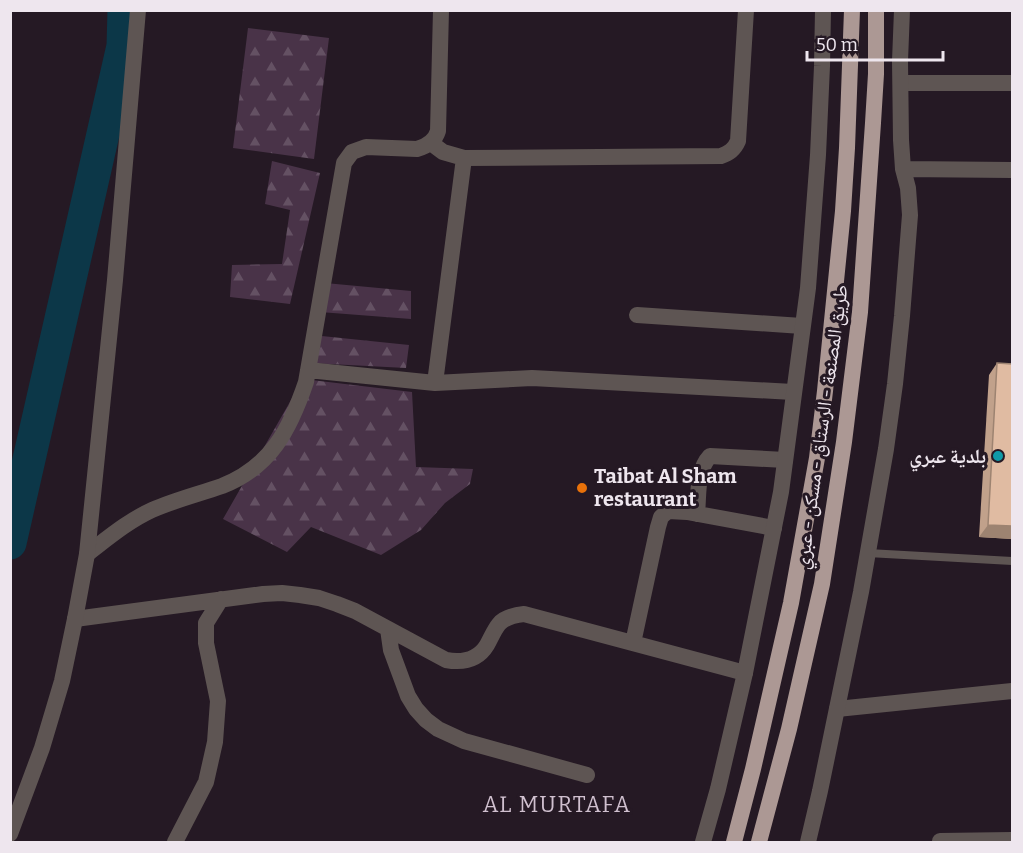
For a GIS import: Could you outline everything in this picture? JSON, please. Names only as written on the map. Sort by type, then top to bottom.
[{"type":"highway","name":"طريق المصنعة - الرستاق - مسكن - عبري","points":[[759,843],[789,729],[822,584],[844,442],[862,290],[873,123],[876,10]]},
{"type":"highway","name":"طريق المصنعة - الرستاق - مسكن - عبري","points":[[734,843],[791,603],[817,458],[843,211],[851,12]]},
{"type":"street","points":[[10,834],[42,748],[62,681],[87,554],[115,280],[138,10]]},
{"type":"street","points":[[87,554],[132,521],[152,510],[224,485],[248,473],[273,451],[283,437],[302,392],[308,370],[344,163],[352,152],[366,147],[417,149],[431,143],[436,138],[441,10]]},
{"type":"street","points":[[431,143],[443,152],[464,158],[720,156],[728,154],[738,141],[746,10]]},
{"type":"street","points":[[703,843],[746,673],[781,492],[808,288],[818,155],[823,10]]},
{"type":"street","points":[[808,843],[868,553],[886,449],[902,316],[910,214],[908,188],[903,169],[902,10]]},
{"type":"street","points":[[901,83],[1012,83]]},
{"type":"street","points":[[435,383],[464,158]]},
{"type":"street","points":[[903,169],[1012,170]]},
{"type":"street","points":[[637,315],[802,326]]},
{"type":"street","points":[[308,370],[435,383],[532,378],[793,392]]},
{"type":"street","points":[[697,514],[700,474],[704,463],[710,456],[784,460]]},
{"type":"street","points":[[633,643],[661,518],[668,512],[687,512],[774,528]]},
{"type":"street","points":[[75,618],[282,593],[319,598],[355,611],[446,660],[455,662],[474,658],[481,653],[503,620],[524,614],[746,673]]},
{"type":"street","points":[[175,843],[206,782],[214,742],[218,701],[206,644],[206,623],[221,599]]},
{"type":"street","points":[[388,629],[391,650],[408,696],[416,709],[438,729],[464,741],[587,775]]},
{"type":"street","points":[[837,709],[1012,691]]},
{"type":"street","points":[[940,841],[1012,840]]},
{"type":"lane","points":[[868,553],[1012,561]]},
{"type":"green space","points":[[248,28],[329,38],[314,159],[233,148]]},
{"type":"green space","points":[[272,161],[320,173],[290,304],[230,297],[232,265],[282,264],[290,210],[265,204]]},
{"type":"green space","points":[[325,283],[411,291],[411,319],[320,312]]},
{"type":"green space","points":[[312,335],[409,345],[406,368],[310,363]]},
{"type":"green space","points":[[303,379],[412,392],[416,467],[473,469],[470,484],[445,503],[421,530],[381,555],[311,527],[287,552],[223,519]]},
{"type":"building","name":"بلدية عبري","points":[[997,363],[1012,364],[1012,526],[988,525]]},
{"type":"waterway","points":[[10,543],[123,46],[124,10]]},
{"type":"place","name":"بلدية عبري","points":[[998,456]]},
{"type":"place","name":"Taibat Al Sham restaurant","points":[[582,488]]},
{"type":"district","name":"AL MURTAFA","points":[[557,804]]}]
